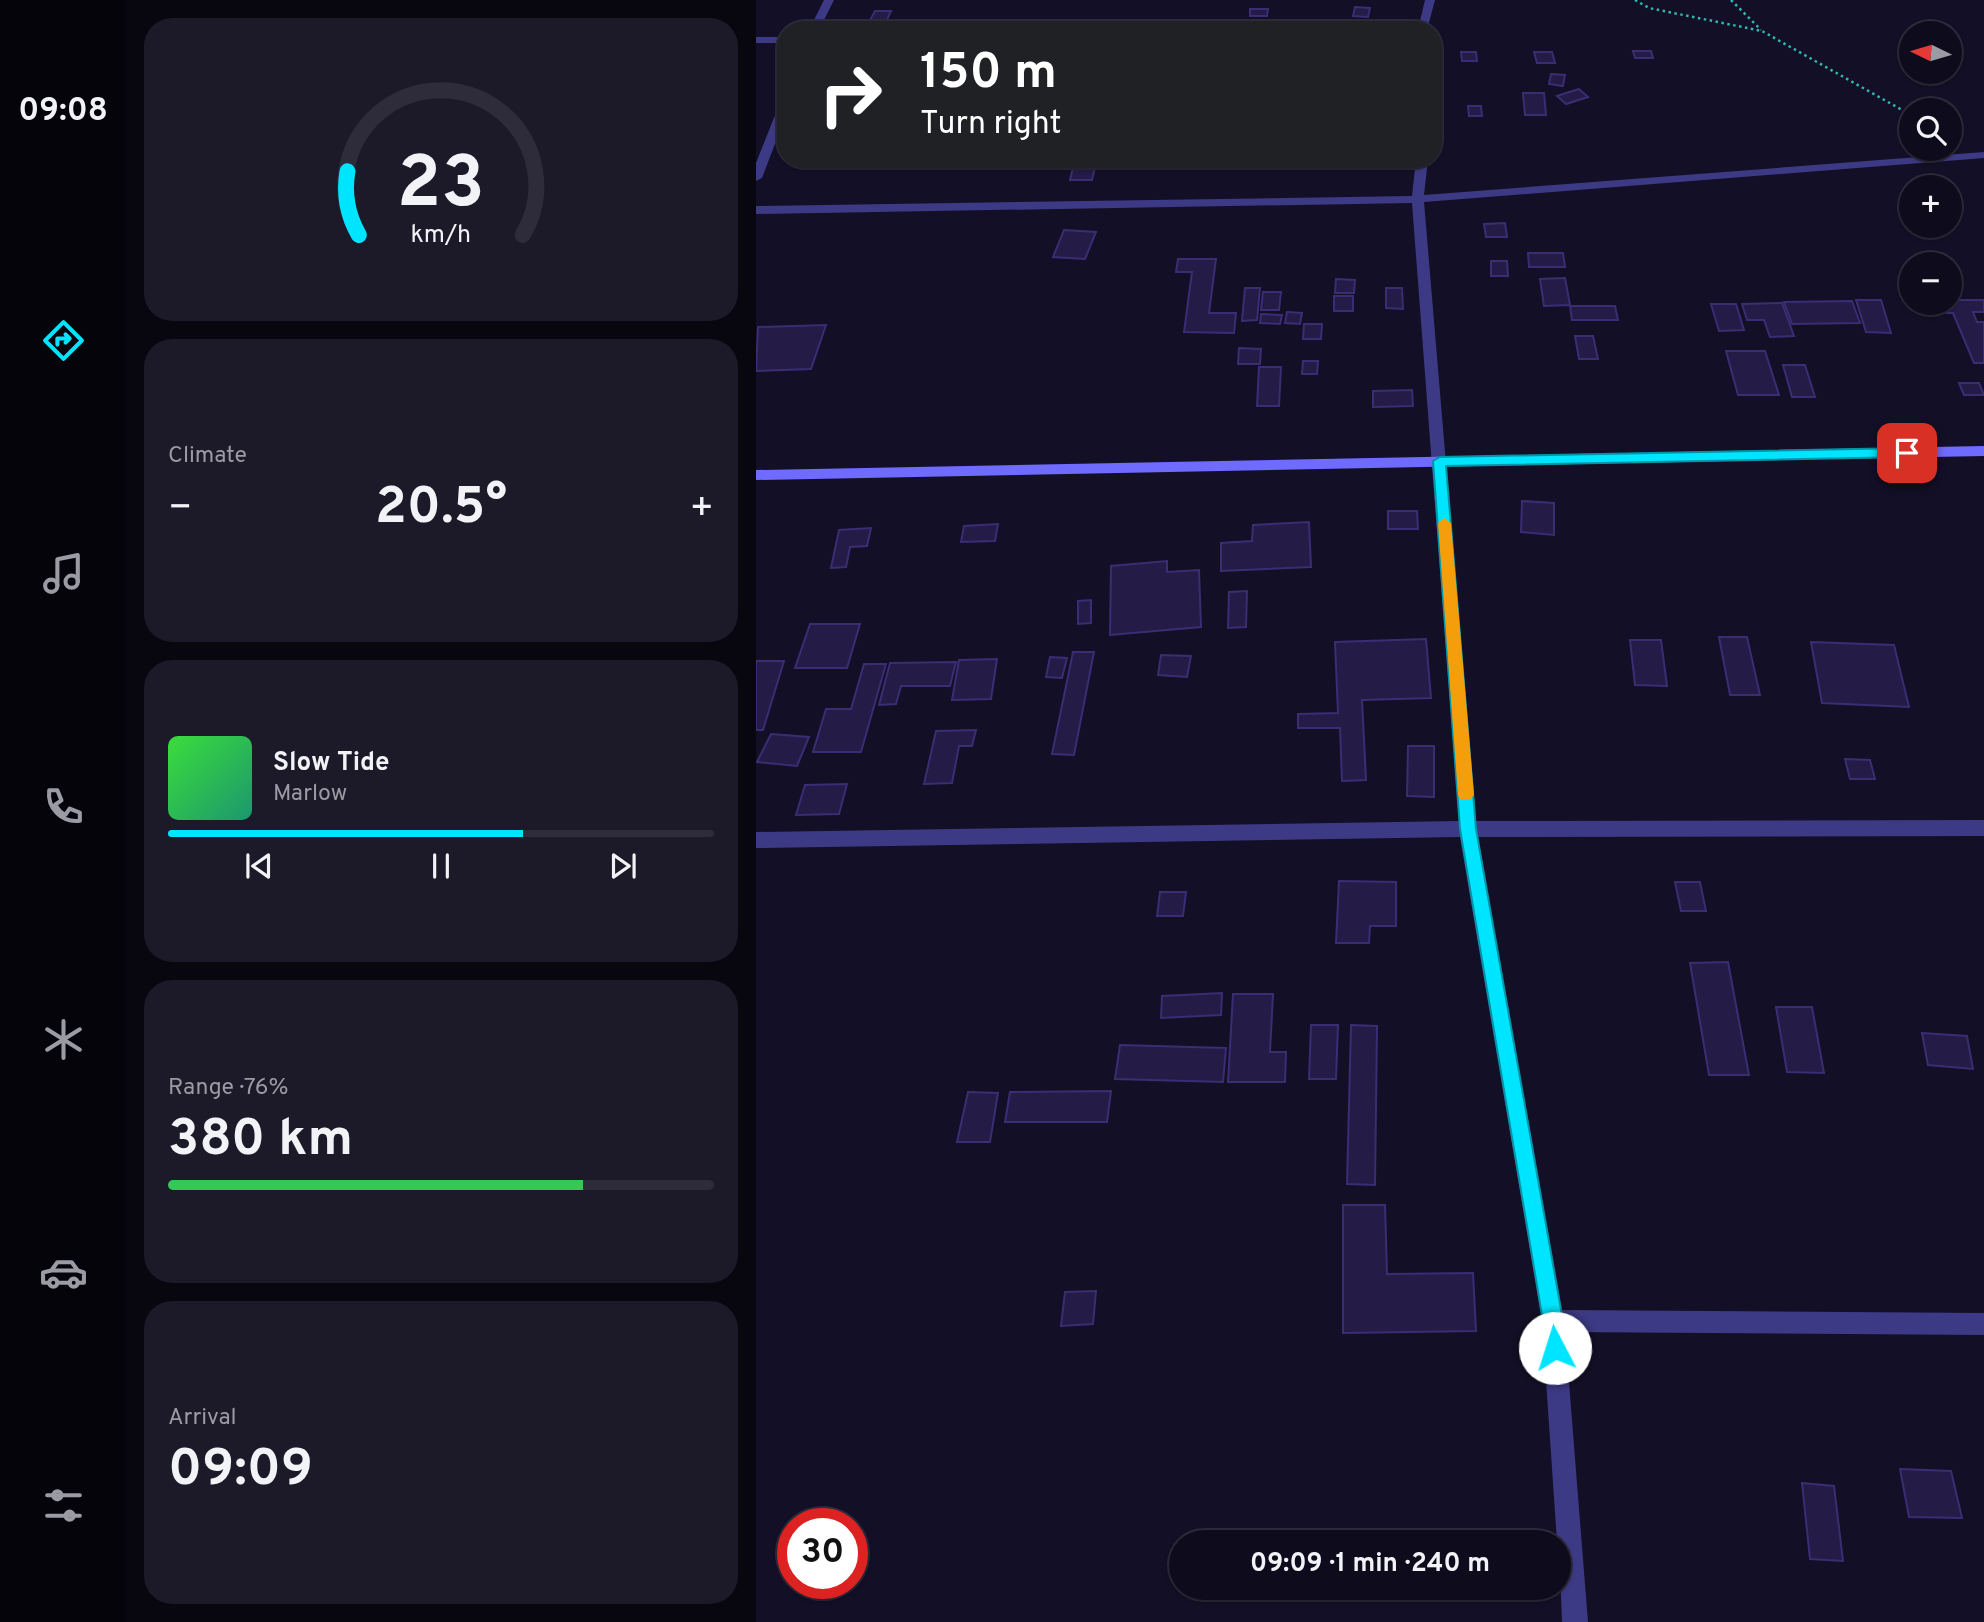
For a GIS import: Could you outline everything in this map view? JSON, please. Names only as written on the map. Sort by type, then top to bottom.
[{"type":"street","points":[[818,21],[829,0]]},
{"type":"street","points":[[1425,21],[1430,0]]},
{"type":"street","points":[[756,40],[777,40]]},
{"type":"street","points":[[756,178],[777,123]]},
{"type":"street","points":[[756,210],[1418,199],[1984,155]]},
{"type":"street","points":[[1421,168],[1418,199],[1468,829],[1553,1321],[1575,1622]]},
{"type":"street","points":[[756,475],[1984,451]]},
{"type":"street","points":[[756,840],[1468,829],[1984,828]]},
{"type":"street","points":[[1553,1321],[1984,1324]]},
{"type":"path","points":[[1635,0],[1649,8],[1762,30]]},
{"type":"path","points":[[1731,0],[1762,30],[1899,108]]},
{"type":"building","points":[[1355,7],[1370,8],[1368,17],[1353,16]]},
{"type":"building","points":[[1250,9],[1268,9],[1267,16],[1250,16]]},
{"type":"building","points":[[875,11],[891,11],[886,21],[870,21]]},
{"type":"building","points":[[1633,51],[1651,51],[1653,58],[1635,58]]},
{"type":"building","points":[[1461,52],[1476,52],[1477,61],[1462,61]]},
{"type":"building","points":[[1534,52],[1552,52],[1555,63],[1537,63]]},
{"type":"building","points":[[1551,74],[1565,75],[1563,86],[1549,84]]},
{"type":"building","points":[[1579,89],[1588,97],[1566,104],[1557,96]]},
{"type":"building","points":[[1523,93],[1544,93],[1546,115],[1525,115]]},
{"type":"building","points":[[1468,106],[1481,106],[1482,116],[1469,116]]},
{"type":"building","points":[[1073,168],[1095,168],[1092,180],[1070,180]]},
{"type":"building","points":[[1505,223],[1507,237],[1486,237],[1484,224]]},
{"type":"building","points":[[1064,230],[1096,232],[1085,259],[1053,257]]},
{"type":"building","points":[[1528,253],[1563,253],[1565,267],[1529,267]]},
{"type":"building","points":[[1178,259],[1216,259],[1209,313],[1236,313],[1234,333],[1184,332],[1192,272],[1176,272]]},
{"type":"building","points":[[1491,261],[1507,261],[1508,276],[1491,276]]},
{"type":"building","points":[[1565,278],[1570,305],[1544,306],[1540,279]]},
{"type":"building","points":[[1336,279],[1355,280],[1354,293],[1335,293]]},
{"type":"building","points":[[1245,288],[1260,288],[1257,320],[1242,321]]},
{"type":"building","points":[[1386,288],[1402,288],[1403,309],[1386,308]]},
{"type":"building","points":[[1263,292],[1281,292],[1279,310],[1261,310]]},
{"type":"building","points":[[1334,296],[1353,296],[1353,311],[1334,311]]},
{"type":"building","points":[[1856,300],[1881,300],[1891,333],[1866,332]]},
{"type":"building","points":[[1962,300],[1984,300],[1984,312],[1973,312],[1977,322],[1984,322],[1984,363],[1974,363],[1954,315],[1962,315]]},
{"type":"building","points":[[1852,301],[1860,323],[1792,324],[1784,302]]},
{"type":"building","points":[[1782,303],[1794,336],[1770,337],[1764,320],[1747,320],[1742,304]]},
{"type":"building","points":[[1711,304],[1736,304],[1744,330],[1719,331]]},
{"type":"building","points":[[1570,306],[1615,306],[1618,320],[1572,320]]},
{"type":"building","points":[[1287,312],[1302,313],[1300,324],[1285,323]]},
{"type":"building","points":[[1261,314],[1282,315],[1280,324],[1260,323]]},
{"type":"building","points":[[1304,324],[1322,324],[1321,339],[1303,339]]},
{"type":"building","points":[[826,325],[811,369],[756,371],[758,327]]},
{"type":"building","points":[[1575,336],[1593,336],[1598,359],[1579,359]]},
{"type":"building","points":[[1239,348],[1261,349],[1260,364],[1238,364]]},
{"type":"building","points":[[1726,351],[1765,351],[1779,395],[1738,395]]},
{"type":"building","points":[[1303,361],[1318,361],[1317,374],[1302,374]]},
{"type":"building","points":[[1783,365],[1805,365],[1815,397],[1792,397]]},
{"type":"building","points":[[1259,367],[1281,367],[1279,406],[1257,406]]},
{"type":"building","points":[[1959,383],[1979,383],[1984,395],[1964,395]]},
{"type":"building","points":[[1412,390],[1413,406],[1373,407],[1373,391]]},
{"type":"building","points":[[1522,501],[1554,503],[1554,535],[1521,532]]},
{"type":"building","points":[[1388,511],[1417,511],[1418,529],[1388,529]]},
{"type":"building","points":[[1309,522],[1311,567],[1221,571],[1221,543],[1252,541],[1253,525]]},
{"type":"building","points":[[998,524],[995,541],[961,542],[964,526]]},
{"type":"building","points":[[871,528],[867,546],[850,547],[846,567],[831,568],[839,530]]},
{"type":"building","points":[[1167,561],[1167,572],[1199,570],[1201,627],[1110,635],[1111,566]]},
{"type":"building","points":[[1247,591],[1246,627],[1228,628],[1229,592]]},
{"type":"building","points":[[1091,600],[1091,623],[1078,624],[1078,601]]},
{"type":"building","points":[[810,624],[860,624],[847,668],[795,668]]},
{"type":"building","points":[[1719,637],[1747,637],[1760,695],[1730,695]]},
{"type":"building","points":[[1426,639],[1431,698],[1362,700],[1366,780],[1342,781],[1340,728],[1298,728],[1298,714],[1338,713],[1335,642]]},
{"type":"building","points":[[1630,640],[1661,640],[1667,686],[1635,685]]},
{"type":"building","points":[[1811,642],[1894,645],[1909,707],[1822,703]]},
{"type":"building","points":[[1073,652],[1094,652],[1074,755],[1052,754]]},
{"type":"building","points":[[1161,655],[1191,656],[1187,677],[1158,675]]},
{"type":"building","points":[[1050,657],[1067,658],[1062,678],[1046,677]]},
{"type":"building","points":[[997,659],[991,699],[952,700],[959,660]]},
{"type":"building","points":[[756,661],[784,661],[763,730],[756,730]]},
{"type":"building","points":[[956,662],[950,686],[901,686],[896,704],[879,705],[890,663]]},
{"type":"building","points":[[864,664],[886,664],[861,752],[813,752],[826,709],[851,709]]},
{"type":"building","points":[[976,730],[972,746],[959,746],[952,783],[924,784],[936,731]]},
{"type":"building","points":[[771,734],[809,737],[797,766],[757,762]]},
{"type":"building","points":[[1408,746],[1434,746],[1434,797],[1407,796]]},
{"type":"building","points":[[1845,759],[1870,760],[1875,779],[1850,779]]},
{"type":"building","points":[[847,784],[839,814],[796,815],[805,785]]},
{"type":"building","points":[[1339,881],[1396,882],[1396,926],[1370,926],[1369,943],[1336,943]]},
{"type":"building","points":[[1675,882],[1700,882],[1706,911],[1681,911]]},
{"type":"building","points":[[1160,892],[1186,892],[1183,916],[1157,916]]},
{"type":"building","points":[[1728,962],[1749,1075],[1709,1075],[1690,963]]},
{"type":"building","points":[[1222,993],[1221,1015],[1161,1018],[1162,996]]},
{"type":"building","points":[[1233,994],[1273,994],[1270,1052],[1286,1052],[1285,1082],[1228,1082]]},
{"type":"building","points":[[1776,1007],[1812,1007],[1824,1073],[1787,1072]]},
{"type":"building","points":[[1311,1025],[1338,1025],[1336,1079],[1309,1079]]},
{"type":"building","points":[[1351,1025],[1377,1026],[1375,1185],[1347,1184]]},
{"type":"building","points":[[1922,1033],[1967,1036],[1973,1069],[1928,1065]]},
{"type":"building","points":[[1120,1045],[1226,1048],[1223,1082],[1115,1079]]},
{"type":"building","points":[[1111,1091],[1107,1122],[1005,1122],[1010,1092]]},
{"type":"building","points":[[968,1092],[998,1093],[990,1142],[957,1142]]},
{"type":"building","points":[[1343,1205],[1385,1205],[1387,1274],[1473,1273],[1476,1331],[1343,1333]]},
{"type":"building","points":[[1096,1291],[1093,1324],[1061,1326],[1065,1292]]},
{"type":"building","points":[[1900,1469],[1951,1471],[1962,1518],[1909,1517]]},
{"type":"building","points":[[1802,1483],[1834,1486],[1843,1561],[1810,1559]]},
{"type":"slow traffic","points":[[1444,523],[1466,795]]},
{"type":"route","points":[[1555,1348],[1553,1321],[1468,829],[1440,461],[1907,453]]}]
